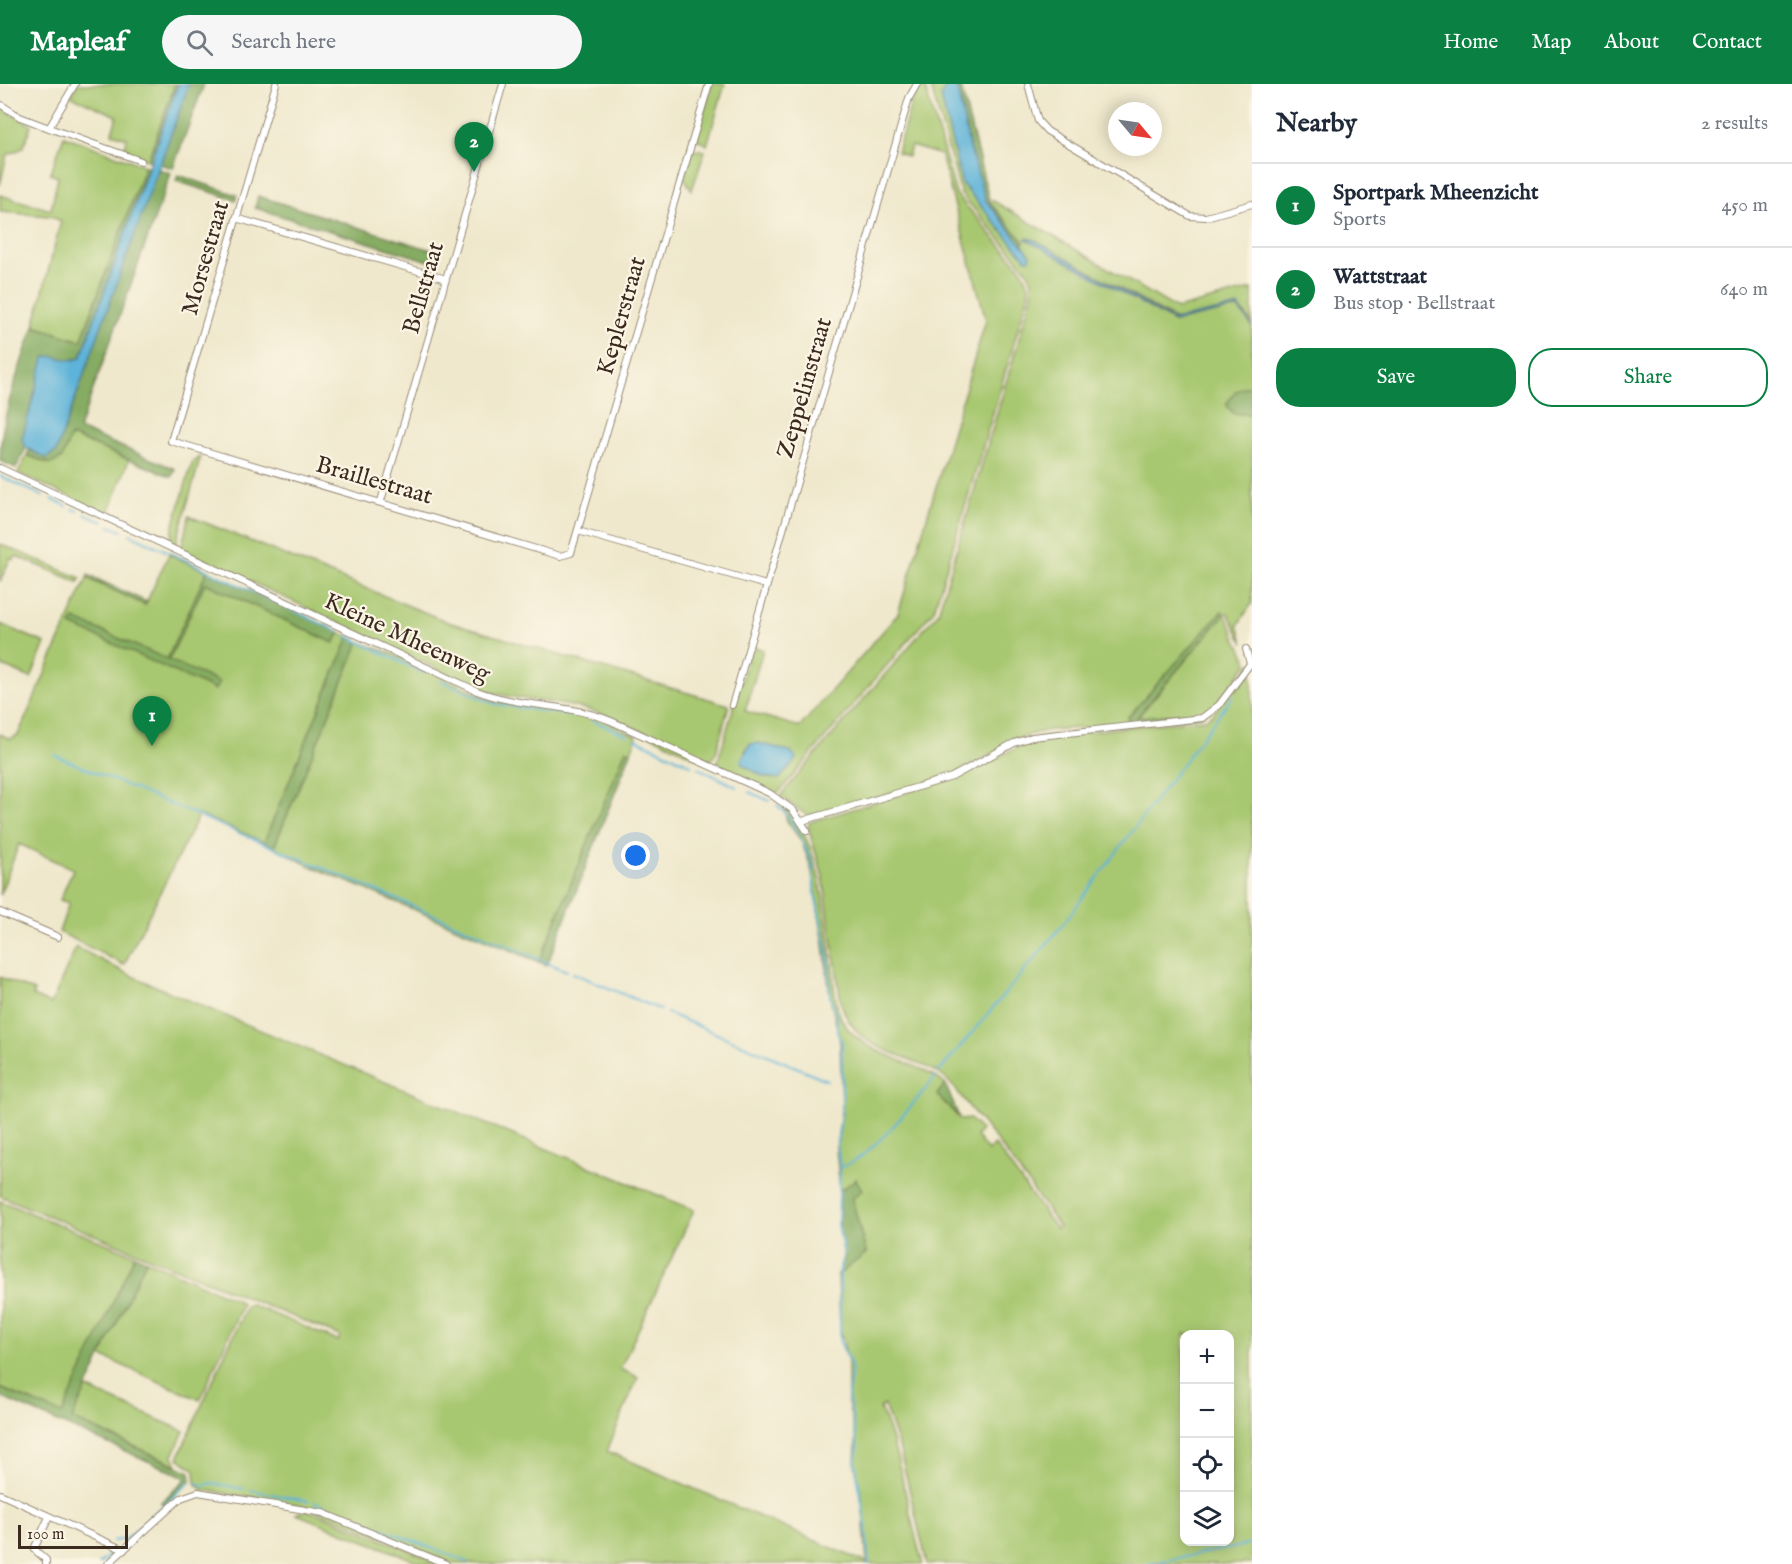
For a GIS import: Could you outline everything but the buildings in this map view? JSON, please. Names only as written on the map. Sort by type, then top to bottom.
[{"type":"street","points":[[49,128],[75,84]]},
{"type":"street","name":"Morsestraat","points":[[171,441],[276,84]]},
{"type":"street","name":"Bellstraat","points":[[381,501],[502,84]]},
{"type":"street","name":"Keplerstraat","points":[[566,556],[571,553],[578,531],[709,84]]},
{"type":"street","name":"Zeppelinstraat","points":[[732,705],[909,98],[917,84]]},
{"type":"street","points":[[1028,84],[1038,121],[1047,131],[1190,216],[1206,217],[1252,204]]},
{"type":"street","points":[[0,104],[20,117],[141,161]]},
{"type":"street","points":[[236,218],[446,279]]},
{"type":"street","name":"Braillestraat","points":[[171,441],[566,556]]},
{"type":"street","name":"Kleine Mheenweg","points":[[0,468],[477,692],[514,703],[586,712],[611,721],[769,793],[793,810],[807,831]]},
{"type":"street","points":[[578,531],[766,585]]},
{"type":"street","points":[[802,821],[952,777],[1014,743],[1032,737],[1202,718],[1219,705],[1250,664],[1246,649]]},
{"type":"street","points":[[0,912],[58,937]]},
{"type":"street","points":[[108,1564],[181,1498],[198,1492],[323,1513],[446,1564]]},
{"type":"street","points":[[0,1494],[124,1550]]},
{"type":"street","points":[[46,1564],[46,1560],[34,1549],[49,1516]]},
{"type":"green space","points":[[77,84],[175,84],[148,160],[123,151],[127,138],[112,133],[117,116],[71,96]]},
{"type":"green space","points":[[175,84],[178,84],[151,161],[148,160]]},
{"type":"green space","points":[[189,84],[204,84],[173,168],[160,164]]},
{"type":"green space","points":[[712,84],[725,84],[707,145],[696,138]]},
{"type":"green space","points":[[924,84],[956,194],[1022,270],[1029,285],[1028,296],[934,610],[779,792],[773,793],[717,764],[750,650],[755,647],[763,650],[745,711],[800,727],[898,614],[986,320],[941,155],[911,146],[908,157],[897,152],[912,100]],"holes":[[[750,744],[791,752],[772,779],[742,764],[745,751]]]},
{"type":"green space","points":[[930,84],[957,84],[945,87],[944,110],[962,184],[1026,259],[1021,244],[1024,242],[990,203],[992,200],[1177,309],[1252,289],[1252,323],[1239,306],[1176,320],[1033,239],[1027,238],[1174,322],[1238,308],[1252,326],[1252,406],[1227,402],[1227,405],[1252,414],[1252,603],[1238,625],[1244,644],[1228,613],[1225,614],[1248,663],[1212,709],[1201,716],[1137,718],[1224,615],[1222,612],[1128,717],[1129,725],[1049,730],[1028,735],[952,775],[808,816],[780,796],[938,613],[1032,295],[1032,281],[1026,269],[961,194]]},
{"type":"green space","points":[[960,84],[990,203],[1024,242],[1021,244],[986,201],[969,145],[958,88],[952,85]]},
{"type":"green space","points":[[0,107],[31,125],[23,148],[7,155],[0,185]]},
{"type":"green space","points":[[64,136],[145,166],[81,341],[34,326],[61,221],[50,216],[0,212],[0,195],[51,210],[58,177],[50,174]]},
{"type":"green space","points":[[693,151],[705,151],[692,190],[684,178]]},
{"type":"green space","points":[[145,166],[148,167],[81,357],[68,361],[26,425],[22,439],[26,448],[16,468],[0,461],[7,410],[34,326],[81,341]]},
{"type":"green space","points":[[158,169],[171,173],[79,429],[175,469],[172,477],[71,436],[62,458],[51,464],[27,455],[29,450],[46,458],[56,452]]},
{"type":"green space","points":[[178,175],[237,195],[236,200],[176,181]]},
{"type":"green space","points":[[258,196],[435,251],[432,262],[255,208]]},
{"type":"green space","points":[[1252,385],[1252,414],[1234,414],[1227,406],[1230,397],[1240,389]]},
{"type":"green space","points":[[71,436],[129,460],[108,515],[18,473],[27,455],[46,463],[62,458]]},
{"type":"green space","points":[[201,456],[175,547],[170,544],[174,524],[192,463]]},
{"type":"green space","points":[[189,516],[448,622],[729,705],[716,753],[711,760],[704,761],[631,726],[585,709],[506,696],[480,689],[181,549]]},
{"type":"green space","points":[[0,544],[81,578],[78,582],[16,556],[14,560],[10,559],[0,582]]},
{"type":"green space","points":[[169,554],[207,571],[203,582],[334,643],[340,632],[349,637],[264,842],[199,815],[124,965],[59,932],[69,903],[60,900],[73,869],[19,844],[0,895],[0,734],[10,739],[18,735],[87,578],[145,605]]},
{"type":"green space","points":[[207,571],[340,632],[334,643],[205,583],[169,660],[219,682],[215,690],[71,625],[74,619],[167,659]]},
{"type":"green space","points":[[88,575],[147,602],[145,605],[87,578]]},
{"type":"green space","points":[[1222,611],[1224,615],[1137,717],[1196,713],[1201,716],[1129,725],[1128,717]]},
{"type":"green space","points":[[0,624],[45,643],[31,678],[0,665]]},
{"type":"green space","points":[[349,637],[359,642],[274,847],[264,842]]},
{"type":"green space","points":[[359,642],[396,655],[494,701],[558,709],[601,719],[637,736],[631,752],[626,750],[539,962],[308,865],[274,847]]},
{"type":"green space","points":[[1252,663],[1252,669],[1236,691],[1252,671],[1252,1564],[927,1564],[900,1450],[884,1405],[880,1408],[894,1446],[923,1564],[453,1564],[306,1506],[203,1490],[196,1485],[195,1470],[178,1458],[247,1305],[252,1305],[338,1341],[340,1336],[0,1196],[0,977],[34,991],[33,996],[51,1004],[76,947],[132,976],[202,1006],[694,1210],[620,1369],[638,1377],[607,1451],[867,1563],[862,1499],[855,1466],[856,1439],[848,1403],[848,1362],[840,1329],[838,1275],[866,1253],[852,1198],[856,1179],[840,1191],[836,1149],[842,1105],[840,1042],[830,996],[811,867],[801,840],[787,821],[784,807],[796,821],[806,839],[820,881],[836,1000],[842,1020],[863,1043],[933,1075],[945,1084],[937,1095],[961,1120],[970,1119],[981,1130],[976,1136],[988,1151],[995,1145],[1056,1229],[1059,1227],[1027,1182],[949,1082],[926,1067],[870,1042],[858,1033],[849,1020],[841,1003],[823,877],[808,827],[810,822],[955,778],[1039,737],[1205,719],[1212,715]]},
{"type":"green space","points":[[626,749],[631,752],[547,965],[539,962]]},
{"type":"green space","points":[[945,1084],[959,1117],[937,1095]]},
{"type":"green space","points":[[856,1179],[862,1190],[852,1199],[866,1253],[838,1275],[844,1257],[839,1228],[840,1191]]},
{"type":"green space","points":[[0,1201],[135,1255],[62,1415],[0,1388]]},
{"type":"green space","points":[[135,1255],[146,1260],[72,1419],[190,1472],[191,1481],[163,1505],[161,1502],[185,1480],[185,1477],[0,1397],[0,1388],[62,1414]]},
{"type":"green space","points":[[146,1260],[241,1302],[242,1305],[200,1400],[101,1356]]},
{"type":"green space","points":[[86,1388],[184,1431],[173,1456],[177,1465],[72,1419]]},
{"type":"green space","points":[[304,1510],[322,1515],[442,1564],[424,1564],[296,1514]]},
{"type":"water","points":[[178,84],[189,84],[56,452],[46,458],[26,448],[22,439],[44,358],[53,356],[72,360],[81,357]]},
{"type":"water","points":[[952,85],[957,88],[969,145],[986,201],[1031,255],[1030,259],[1026,259],[962,184],[941,97],[945,87]]},
{"type":"water","points":[[1026,239],[1033,239],[1173,320],[1239,306],[1252,326],[1238,308],[1174,322]]},
{"type":"water","points":[[759,743],[791,752],[797,759],[779,779],[764,777],[742,764],[741,760],[750,744]]},
{"type":"waterway","points":[[0,476],[43,496]]},
{"type":"waterway","points":[[51,499],[67,506]]},
{"type":"waterway","points":[[73,509],[78,511]]},
{"type":"waterway","points":[[85,514],[103,522]]},
{"type":"waterway","points":[[109,526],[122,531]]},
{"type":"waterway","points":[[130,534],[339,632]]},
{"type":"waterway","points":[[347,636],[424,673]]},
{"type":"waterway","points":[[441,681],[495,704],[575,716]]},
{"type":"waterway","points":[[939,1072],[1060,928],[1233,696]]},
{"type":"waterway","points":[[591,720],[627,735]]},
{"type":"waterway","points":[[636,739],[691,765]]},
{"type":"waterway","points":[[54,755],[567,971]]},
{"type":"waterway","points":[[698,768],[737,787]]},
{"type":"waterway","points":[[749,792],[770,801]]},
{"type":"waterway","points":[[777,805],[788,816],[801,838],[813,867],[814,889],[828,956],[830,996],[837,1019],[837,1032],[842,1042],[842,1111],[837,1144],[840,1167],[838,1225],[844,1253],[840,1268],[840,1342],[852,1368],[848,1396],[858,1449],[855,1461],[866,1527],[869,1564]]},
{"type":"waterway","points":[[573,973],[661,1010]]},
{"type":"waterway","points":[[667,1013],[827,1080]]},
{"type":"waterway","points":[[840,1167],[852,1162],[878,1141],[936,1076]]},
{"type":"waterway","points":[[164,1505],[189,1482]]},
{"type":"waterway","points":[[197,1483],[203,1486],[211,1483],[244,1489]]},
{"type":"waterway","points":[[250,1490],[308,1501]]},
{"type":"waterway","points":[[314,1502],[467,1562]]},
{"type":"waterway","points":[[113,1541],[126,1539],[159,1509]]},
{"type":"waterway","points":[[1147,1564],[1252,1544]]},
{"type":"waterway","points":[[99,1564],[108,1557],[109,1550]]},
{"type":"place","name":"Wattstraat","points":[[474,172]]},
{"type":"place","name":"Sportpark Mheenzicht","points":[[152,746]]}]
